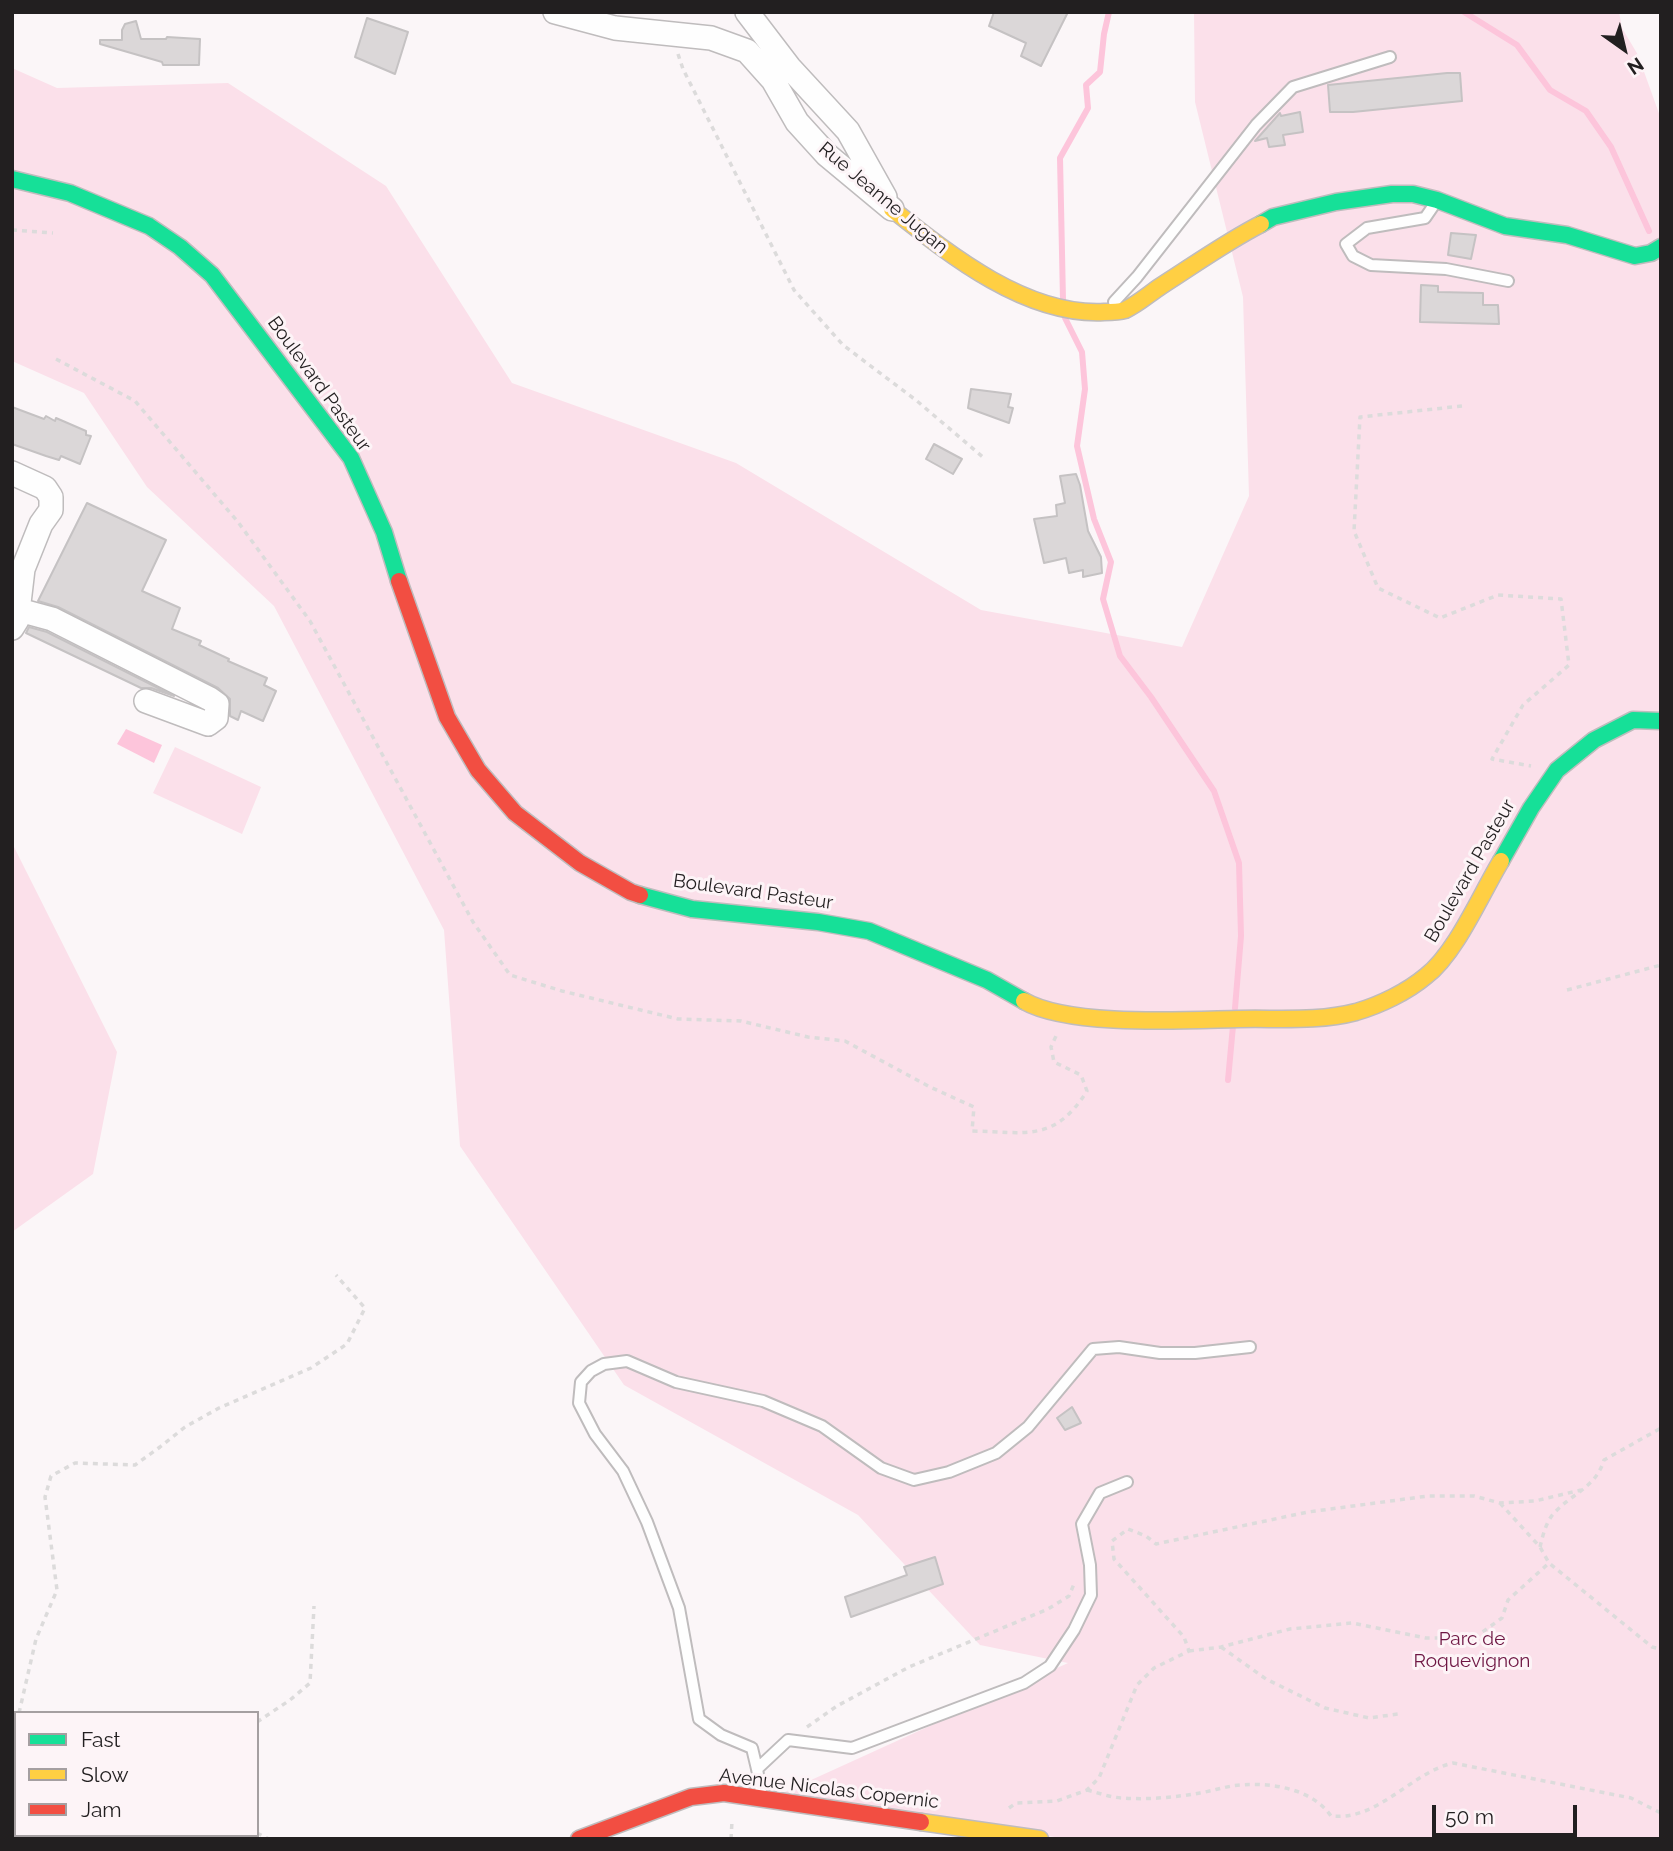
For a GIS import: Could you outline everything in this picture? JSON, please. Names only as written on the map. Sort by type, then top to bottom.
[{"type":"main road","name":"Boulevard Pasteur","points":[[12,179],[70,193],[149,226],[180,247],[212,275],[351,457],[384,532],[402,592],[447,717],[478,770],[515,813],[580,863],[631,892],[692,909],[818,922],[869,931],[987,980],[1029,1004],[1066,1015],[1152,1020],[1313,1018],[1355,1012],[1388,1000],[1427,976],[1449,951],[1531,808],[1557,770],[1594,740],[1633,720],[1661,721]]},
{"type":"main road","points":[[1102,314],[1123,311],[1239,235],[1273,217],[1336,202],[1392,194],[1413,194],[1437,200],[1505,226],[1567,235],[1635,256],[1651,253],[1661,247]]},
{"type":"main road","name":"Rue Jeanne Jugan","points":[[892,209],[972,270],[1042,302],[1080,312],[1102,314]]},
{"type":"main road","name":"Avenue Nicolas Copernic","points":[[579,1839],[691,1797],[724,1793],[1040,1839]]},
{"type":"street","name":"Rue Jeanne Jugan","points":[[555,12],[615,28],[710,38],[747,51],[773,80],[797,122],[812,139],[827,155],[892,209]]},
{"type":"street","points":[[747,12],[789,67],[848,131],[892,209]]},
{"type":"street","points":[[12,473],[44,488],[51,497],[51,510],[41,524],[23,569],[16,619],[52,619],[199,693],[217,704],[216,718],[208,724],[146,701]]},
{"type":"lane","points":[[1102,314],[1137,277],[1256,125],[1293,87],[1390,57]]},
{"type":"lane","points":[[1437,200],[1425,218],[1367,228],[1346,244],[1353,256],[1371,265],[1447,269],[1508,281]]},
{"type":"lane","points":[[762,1800],[752,1748],[721,1735],[699,1719],[679,1608],[647,1522],[623,1471],[595,1434],[579,1403],[581,1382],[591,1371],[604,1364],[627,1361],[677,1382],[763,1401],[822,1426],[881,1468],[914,1480],[949,1472],[996,1453],[1028,1427],[1093,1349],[1119,1347],[1160,1353],[1195,1353],[1250,1347]]},
{"type":"lane","points":[[757,1769],[788,1740],[852,1748],[1024,1683],[1051,1665],[1074,1630],[1091,1595],[1090,1565],[1082,1524],[1100,1493],[1127,1482]]},
{"type":"path","points":[[671,35],[683,69],[794,290],[843,345],[917,401],[984,458]]},
{"type":"path","points":[[12,230],[53,233]]},
{"type":"path","points":[[1462,406],[1360,417],[1354,531],[1378,588],[1440,618],[1498,595],[1561,599],[1569,665],[1523,705],[1492,759],[1557,770]]},
{"type":"path","points":[[1567,990],[1661,965]]},
{"type":"path","points":[[19,1711],[36,1639],[57,1590],[45,1497],[51,1476],[75,1464],[135,1465],[184,1427],[311,1368],[347,1344],[365,1308],[336,1275]]},
{"type":"path","points":[[1540,1547],[1545,1527],[1553,1513],[1599,1475],[1604,1460],[1661,1428]]},
{"type":"path","points":[[1189,1651],[1184,1637],[1114,1559],[1112,1541],[1128,1528],[1156,1544],[1308,1512],[1428,1496],[1474,1496],[1500,1503],[1535,1500],[1581,1490]]},
{"type":"path","points":[[1500,1503],[1540,1547],[1549,1563],[1652,1647],[1661,1649]]},
{"type":"path","points":[[994,1832],[999,1816],[1016,1803],[1057,1801],[1087,1790],[1099,1778],[1137,1685],[1154,1668],[1189,1651],[1221,1647],[1290,1629],[1352,1623],[1426,1638],[1474,1639],[1502,1618],[1508,1600],[1549,1563]]},
{"type":"path","points":[[788,1740],[837,1706],[909,1668],[1048,1609],[1069,1596],[1074,1585],[1074,1576]]},
{"type":"path","points":[[259,1721],[310,1684],[314,1606]]},
{"type":"path","points":[[1221,1647],[1266,1679],[1325,1708],[1369,1718],[1398,1714]]},
{"type":"path","points":[[1087,1790],[1121,1798],[1201,1793],[1253,1784],[1306,1796],[1323,1804],[1331,1816],[1344,1817],[1382,1802],[1432,1769],[1453,1763],[1631,1798],[1661,1813]]},
{"type":"path","points":[[753,1839],[775,1839]]},
{"type":"green space","name":"Parc de Roquevignon","points":[[1194,12],[1619,12],[1622,28],[1638,55],[1661,119],[1661,1839],[1068,1839],[776,1796],[1068,1663],[980,1645],[858,1515],[624,1385],[460,1146],[444,930],[274,606],[147,487],[84,393],[12,361],[12,68],[57,88],[228,83],[386,186],[512,383],[736,463],[981,610],[1182,647],[1249,496],[1243,297],[1195,102]]},
{"type":"green space","points":[[175,747],[261,787],[242,834],[153,793]]},
{"type":"green space","points":[[12,835],[13,845],[117,1052],[93,1174],[12,1232]]},
{"type":"shaded area","points":[[126,729],[162,745],[154,763],[117,744]]},
{"type":"building","points":[[994,12],[1068,12],[1041,66],[1021,56],[1026,43],[989,26]]},
{"type":"building","points":[[367,18],[408,32],[395,74],[355,57]]},
{"type":"building","points":[[136,21],[141,39],[200,39],[199,65],[163,65],[162,62],[100,44],[100,40],[122,40],[125,24]]},
{"type":"building","points":[[1460,73],[1462,101],[1330,112],[1328,85]]},
{"type":"building","points":[[1300,112],[1303,132],[1283,135],[1285,145],[1269,147],[1267,138],[1255,141],[1280,113],[1281,116]]},
{"type":"building","points":[[1451,233],[1476,235],[1471,259],[1448,255]]},
{"type":"building","points":[[1421,285],[1438,286],[1438,292],[1483,293],[1483,305],[1498,305],[1499,324],[1420,322]]},
{"type":"building","points":[[971,389],[1011,394],[1008,407],[1013,408],[1009,423],[968,408]]},
{"type":"building","points":[[12,407],[44,419],[46,416],[55,421],[56,418],[86,431],[86,435],[91,436],[80,464],[61,456],[59,460],[12,444]]},
{"type":"building","points":[[934,444],[962,459],[953,474],[926,459]]},
{"type":"building","points":[[1076,474],[1088,531],[1101,557],[1102,573],[1083,577],[1083,570],[1069,573],[1066,558],[1044,563],[1034,519],[1057,516],[1056,505],[1065,503],[1060,476]]},
{"type":"building","points":[[87,503],[166,540],[142,591],[180,608],[172,629],[201,641],[199,645],[229,659],[228,661],[267,678],[264,685],[276,691],[263,721],[241,711],[238,720],[230,716],[230,699],[218,688],[58,607],[38,601]]},
{"type":"building","points":[[29,627],[47,632],[174,696],[151,688],[141,688],[26,633]]},
{"type":"building","points":[[1072,1407],[1081,1423],[1065,1430],[1057,1418]]},
{"type":"building","points":[[935,1557],[943,1584],[851,1617],[845,1597],[907,1575],[904,1567]]},
{"type":"waterway","points":[[1063,300],[1060,158],[1088,108],[1086,85],[1100,72],[1109,12]]},
{"type":"waterway","points":[[1464,12],[1517,45],[1550,90],[1586,111],[1611,147],[1649,231]]},
{"type":"waterway","points":[[1065,318],[1082,352],[1085,389],[1077,446],[1094,519],[1111,562],[1103,599],[1120,656],[1214,791],[1239,863],[1241,936],[1235,1008]]},
{"type":"waterway","points":[[1228,1080],[1233,1026]]},
{"type":"traffic: fast","points":[[12,179],[70,193],[149,226],[180,247],[212,275],[351,458],[384,532],[399,581]]},
{"type":"traffic: fast","points":[[1261,224],[1273,217],[1336,202],[1392,194],[1413,194],[1437,200],[1505,226],[1567,235],[1635,256],[1651,253],[1661,247]]},
{"type":"traffic: fast","points":[[1501,861],[1531,808],[1557,770],[1594,740],[1633,720],[1661,721]]},
{"type":"traffic: fast","points":[[640,895],[692,909],[818,922],[869,931],[987,980],[1024,1001]]},
{"type":"traffic: slow","points":[[892,209],[990,279],[1046,304],[1075,311],[1104,312],[1130,308],[1210,254],[1261,224]]},
{"type":"traffic: slow","points":[[1024,1001],[1069,1015],[1128,1020],[1298,1019],[1356,1012],[1402,993],[1437,966],[1458,938],[1501,861]]},
{"type":"traffic: slow","points":[[921,1822],[1040,1839]]},
{"type":"traffic: jam","points":[[399,581],[447,717],[478,770],[515,813],[580,863],[640,895]]},
{"type":"traffic: jam","points":[[579,1839],[691,1797],[724,1793],[921,1822]]}]
